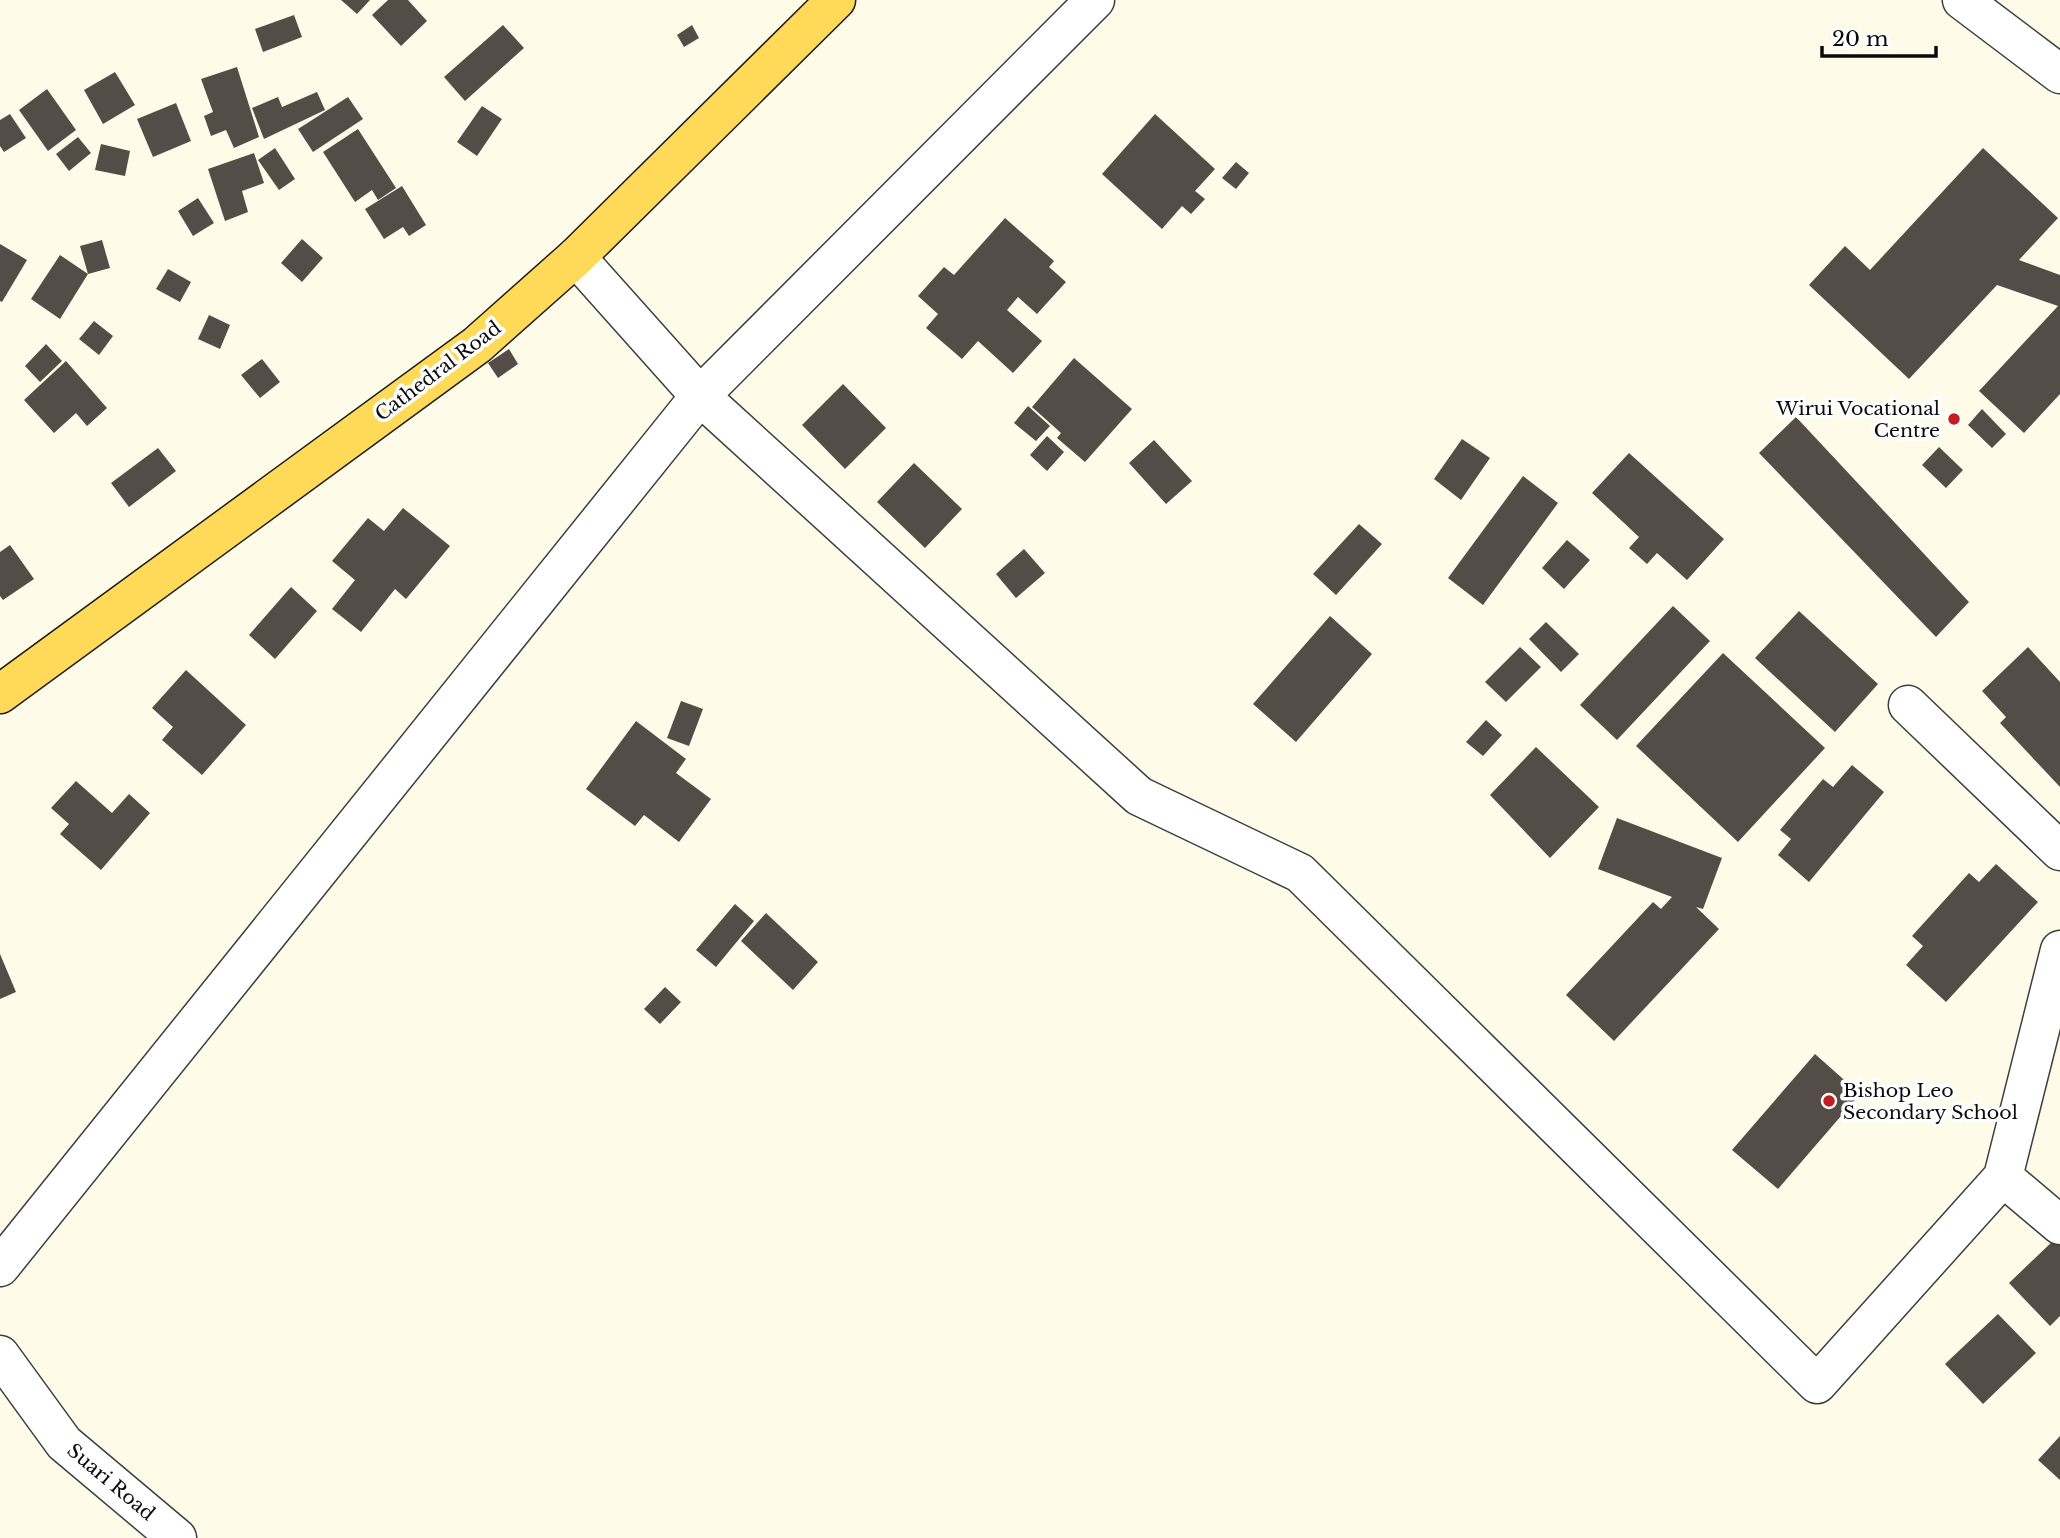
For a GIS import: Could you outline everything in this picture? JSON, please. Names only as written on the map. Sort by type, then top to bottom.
[{"type":"main road","name":"Cathedral Road","points":[[0,694],[477,345],[576,257],[836,0]]},
{"type":"street","points":[[0,1267],[700,396],[1095,0]]},
{"type":"street","points":[[1962,0],[2060,74]]},
{"type":"street","points":[[576,257],[700,396],[1139,796],[1300,873],[1817,1384],[2003,1177],[2060,950]]},
{"type":"street","points":[[1908,705],[2060,851]]},
{"type":"street","points":[[2003,1177],[2060,1225]]},
{"type":"street","name":"Suari Road","points":[[0,1355],[64,1443],[177,1538]]},
{"type":"building","points":[[341,0],[370,0],[357,14]]},
{"type":"building","points":[[388,0],[408,0],[427,21],[401,46],[372,15]]},
{"type":"building","points":[[294,15],[302,37],[263,52],[255,29]]},
{"type":"building","points":[[503,25],[524,48],[465,101],[444,77]]},
{"type":"building","points":[[692,25],[699,38],[684,47],[677,35]]},
{"type":"building","points":[[237,67],[259,137],[234,148],[226,130],[211,136],[204,116],[213,112],[201,79]]},
{"type":"building","points":[[115,72],[135,105],[103,124],[84,90]]},
{"type":"building","points":[[47,89],[76,130],[48,151],[19,110]]},
{"type":"building","points":[[317,92],[325,110],[264,139],[252,108],[278,97],[282,107]]},
{"type":"building","points":[[348,97],[363,119],[313,152],[298,129]]},
{"type":"building","points":[[176,103],[191,141],[153,157],[137,119]]},
{"type":"building","points":[[482,106],[502,119],[477,156],[457,142]]},
{"type":"building","points":[[10,114],[26,138],[4,152],[0,146],[0,120]]},
{"type":"building","points":[[1155,114],[1215,169],[1195,191],[1205,199],[1191,214],[1182,206],[1162,229],[1102,174]]},
{"type":"building","points":[[358,129],[396,188],[378,200],[372,190],[355,202],[323,152]]},
{"type":"building","points":[[78,137],[91,153],[69,171],[56,154]]},
{"type":"building","points":[[101,144],[130,151],[125,176],[95,170]]},
{"type":"building","points":[[275,148],[295,179],[279,190],[258,160]]},
{"type":"building","points":[[1983,148],[2058,218],[2019,260],[2060,275],[2060,394],[2024,433],[1979,391],[2058,306],[1997,285],[1909,379],[1809,285],[1845,246],[1870,270]]},
{"type":"building","points":[[254,153],[264,183],[242,191],[248,212],[225,221],[208,169]]},
{"type":"building","points":[[1236,162],[1249,173],[1236,189],[1222,178]]},
{"type":"building","points":[[402,186],[426,225],[409,236],[403,227],[384,239],[365,209]]},
{"type":"building","points":[[198,198],[214,223],[193,236],[178,211]]},
{"type":"building","points":[[1005,218],[1054,261],[1049,267],[1066,282],[1037,314],[1018,297],[1007,310],[1042,341],[1013,373],[978,341],[962,359],[926,328],[938,314],[918,296],[944,267],[954,275]]},
{"type":"building","points":[[302,239],[323,258],[302,282],[281,263]]},
{"type":"building","points":[[102,240],[110,268],[88,274],[80,246]]},
{"type":"building","points":[[0,244],[27,260],[2,302],[0,301]]},
{"type":"building","points":[[60,255],[88,274],[60,319],[31,299]]},
{"type":"building","points":[[168,269],[191,282],[180,302],[156,289]]},
{"type":"building","points":[[209,315],[230,325],[220,349],[198,339]]},
{"type":"building","points":[[94,321],[113,336],[99,355],[79,339]]},
{"type":"building","points":[[46,344],[62,361],[40,382],[25,366]]},
{"type":"building","points":[[509,349],[518,364],[498,378],[488,363]]},
{"type":"building","points":[[1074,358],[1132,409],[1085,462],[1057,438],[1061,433],[1032,407]]},
{"type":"building","points":[[262,359],[280,382],[260,398],[241,375]]},
{"type":"building","points":[[66,361],[107,408],[87,426],[76,413],[54,433],[24,400]]},
{"type":"building","points":[[843,384],[886,428],[845,469],[802,425]]},
{"type":"building","points":[[1028,406],[1050,426],[1036,441],[1014,423]]},
{"type":"building","points":[[1982,409],[2006,434],[1992,448],[1968,425]]},
{"type":"building","points":[[1796,417],[1969,602],[1936,637],[1759,453]]},
{"type":"building","points":[[1047,436],[1064,452],[1047,471],[1030,455]]},
{"type":"building","points":[[1462,439],[1490,458],[1461,500],[1434,479]]},
{"type":"building","points":[[1154,440],[1192,481],[1166,504],[1129,463]]},
{"type":"building","points":[[1939,447],[1963,470],[1946,488],[1922,465]]},
{"type":"building","points":[[158,448],[176,471],[129,507],[111,483]]},
{"type":"building","points":[[1629,453],[1724,539],[1687,580],[1657,553],[1647,564],[1629,548],[1639,537],[1592,493]]},
{"type":"building","points":[[914,463],[962,509],[925,548],[877,502]]},
{"type":"building","points":[[1523,476],[1558,503],[1483,605],[1448,578]]},
{"type":"building","points":[[403,508],[450,546],[406,599],[395,589],[361,632],[332,609],[355,580],[332,561],[368,518],[384,531]]},
{"type":"building","points":[[1359,524],[1382,544],[1336,595],[1313,574]]},
{"type":"building","points":[[1567,540],[1590,560],[1564,589],[1542,568]]},
{"type":"building","points":[[10,545],[34,579],[3,600],[0,596],[0,552]]},
{"type":"building","points":[[1024,549],[1045,573],[1016,598],[996,574]]},
{"type":"building","points":[[291,587],[317,611],[275,659],[249,635]]},
{"type":"building","points":[[1673,606],[1710,641],[1617,740],[1580,705]]},
{"type":"building","points":[[1799,611],[1878,684],[1835,732],[1755,658]]},
{"type":"building","points":[[1330,616],[1372,654],[1296,742],[1253,704]]},
{"type":"building","points":[[1546,622],[1579,654],[1561,672],[1529,639]]},
{"type":"building","points":[[1520,647],[1541,667],[1506,702],[1485,682]]},
{"type":"building","points":[[2028,647],[2060,682],[2060,787],[2000,723],[2006,717],[1982,691]]},
{"type":"building","points":[[1723,653],[1825,748],[1738,842],[1636,746]]},
{"type":"building","points":[[186,670],[246,725],[202,775],[162,740],[173,727],[152,708]]},
{"type":"building","points":[[681,701],[703,709],[689,746],[667,738]]},
{"type":"building","points":[[1486,720],[1502,735],[1483,756],[1466,742]]},
{"type":"building","points":[[636,721],[686,759],[676,773],[711,799],[679,842],[644,815],[635,826],[586,789]]},
{"type":"building","points":[[1536,747],[1599,807],[1550,858],[1490,795]]},
{"type":"building","points":[[1852,765],[1884,792],[1809,882],[1778,855],[1791,839],[1780,830],[1823,779],[1833,787]]},
{"type":"building","points":[[76,781],[112,813],[129,794],[150,813],[101,870],[60,834],[69,824],[51,808]]},
{"type":"building","points":[[1617,818],[1722,858],[1703,909],[1696,907],[1719,929],[1614,1041],[1566,995],[1653,902],[1661,909],[1672,897],[1598,869]]},
{"type":"building","points":[[1996,864],[2038,902],[1946,1002],[1906,965],[1923,946],[1912,936],[1969,873],[1979,882]]},
{"type":"building","points":[[735,904],[754,921],[716,967],[696,950]]},
{"type":"building","points":[[766,913],[818,962],[793,990],[741,941]]},
{"type":"building","points":[[0,954],[16,992],[0,999]]},
{"type":"building","points":[[665,987],[681,1002],[660,1024],[644,1009]]},
{"type":"building","points":[[1815,1054],[1860,1094],[1778,1189],[1732,1150]]},
{"type":"building","points":[[2055,1239],[2060,1244],[2060,1316],[2050,1326],[2009,1283]]},
{"type":"building","points":[[1998,1314],[2036,1353],[1983,1404],[1945,1364]]},
{"type":"building","points":[[2060,1436],[2060,1480],[2038,1460]]},
{"type":"place","name":"Wirui Vocational Centre","points":[[1954,419]]},
{"type":"place","name":"Bishop Leo Secondary School","points":[[1829,1101]]}]
